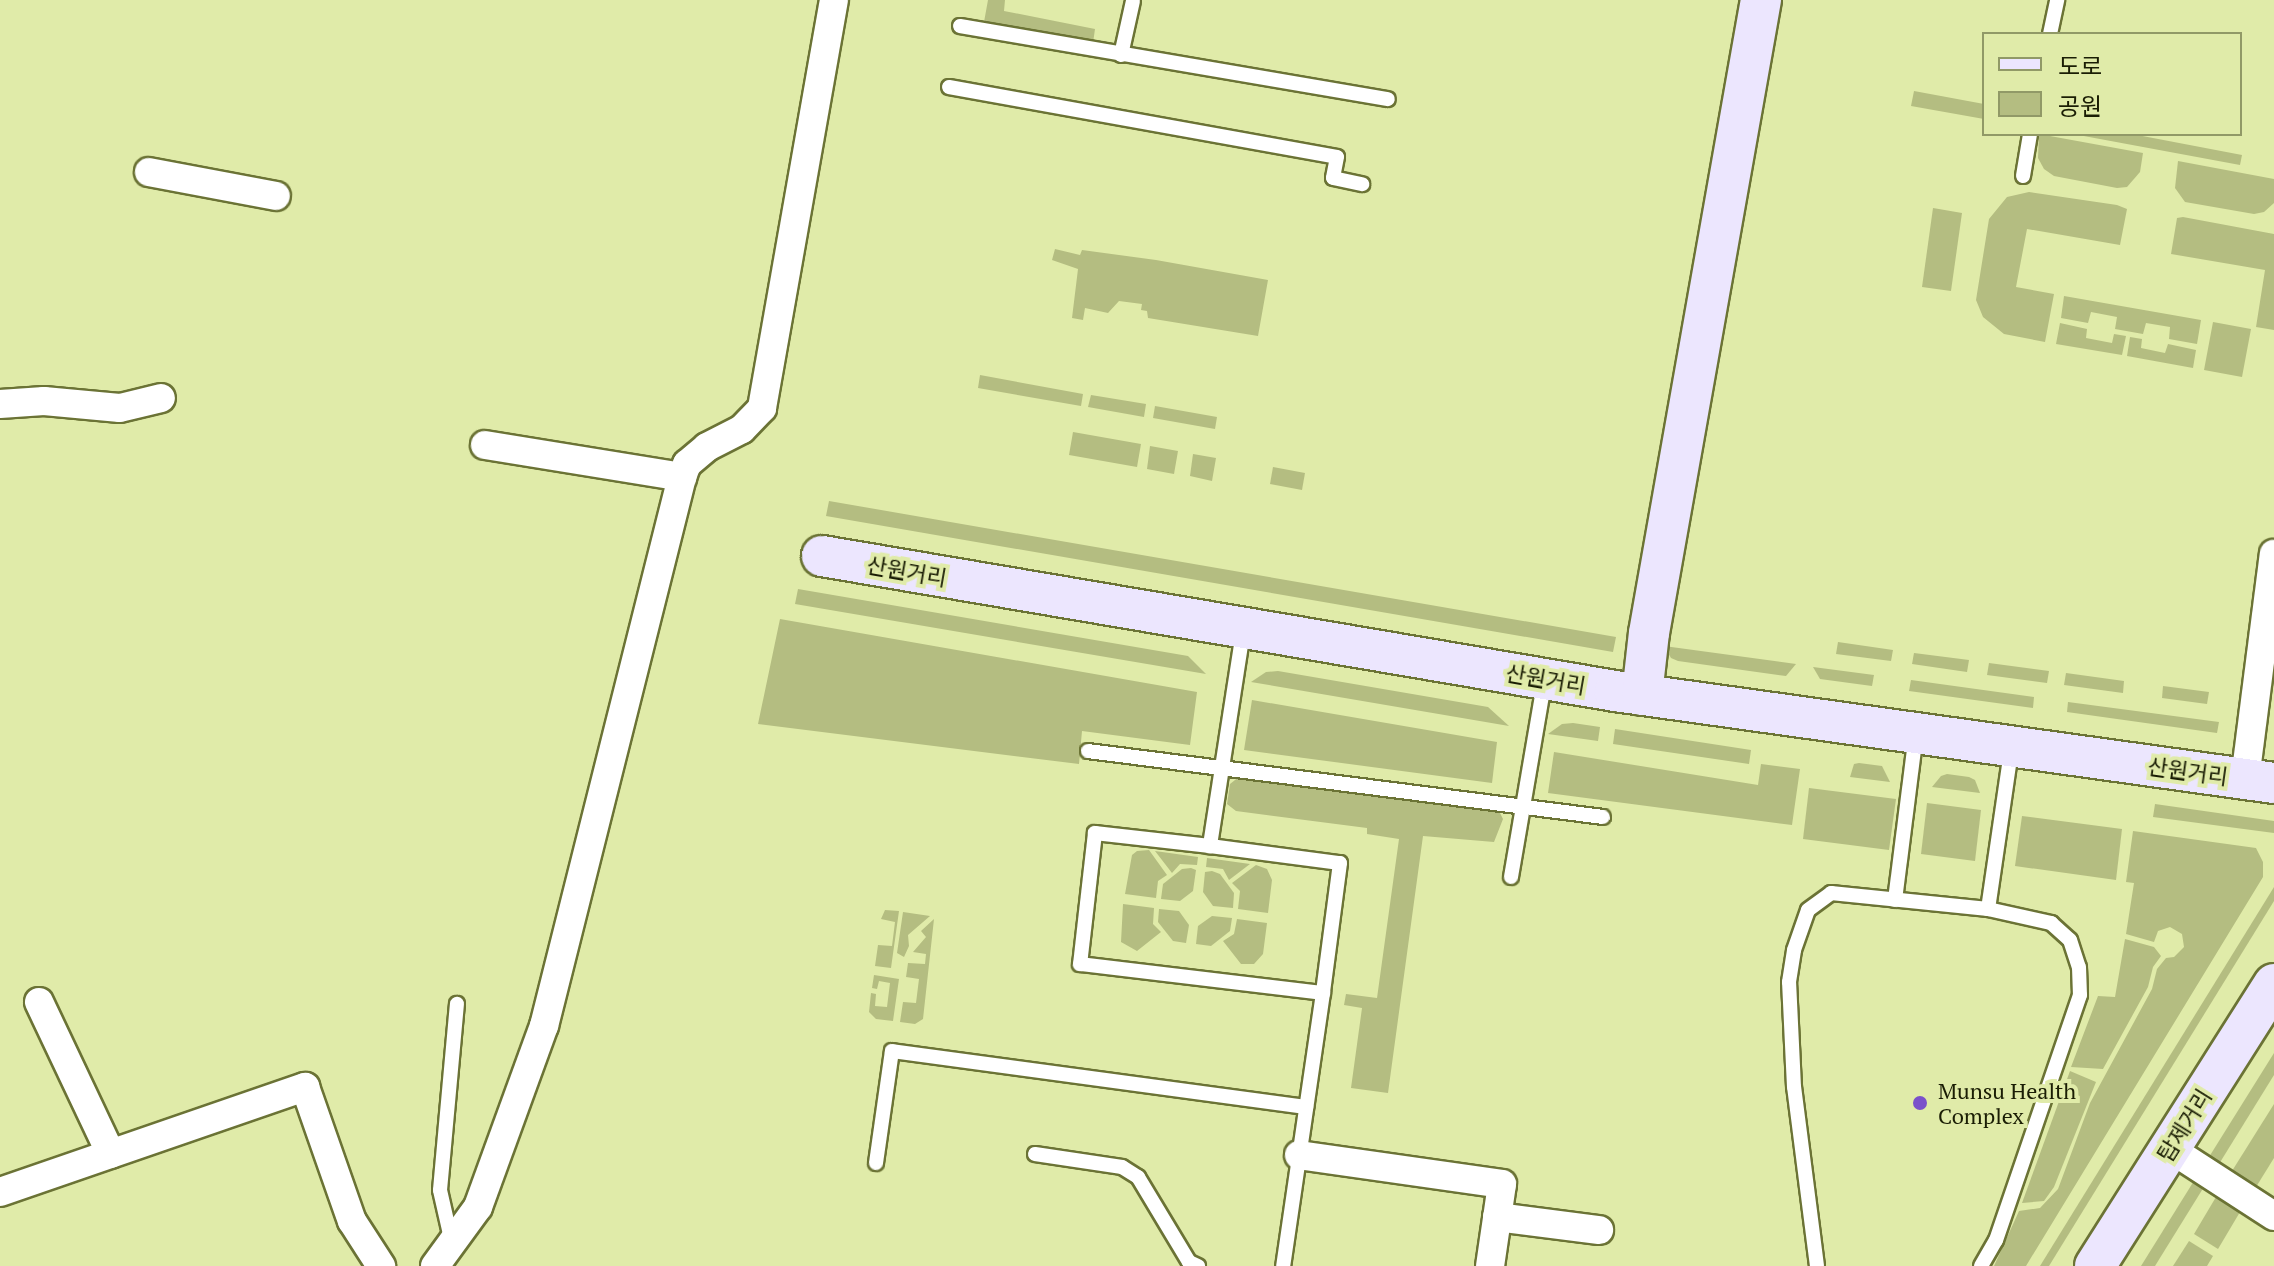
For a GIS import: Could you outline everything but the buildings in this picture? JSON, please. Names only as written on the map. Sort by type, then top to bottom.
[{"type":"main road","points":[[1642,695],[1649,633],[1761,0]]},
{"type":"main road","name":"산원거리","points":[[822,556],[1642,695],[2259,781]]},
{"type":"main road","name":"탑제거리","points":[[2095,1266],[2274,984]]},
{"type":"street","points":[[444,1255],[478,1207],[544,1026],[682,477],[687,464],[707,447],[742,429],[762,408],[834,0]]},
{"type":"street","points":[[149,172],[276,196]]},
{"type":"street","points":[[0,404],[44,401],[120,408],[161,398]]},
{"type":"street","points":[[485,445],[682,477]]},
{"type":"street","points":[[2259,781],[2274,554]]},
{"type":"street","points":[[39,1002],[111,1154]]},
{"type":"street","points":[[0,1192],[305,1087],[352,1221],[381,1266]]},
{"type":"street","points":[[2169,1148],[2274,1216]]},
{"type":"street","points":[[1299,1155],[1502,1184],[1490,1266]]},
{"type":"street","points":[[1497,1217],[1599,1230]]},
{"type":"lane","points":[[2050,32],[2057,0]]},
{"type":"lane","points":[[1121,55],[1133,1]]},
{"type":"lane","points":[[960,26],[1388,99]]},
{"type":"lane","points":[[949,87],[1337,157],[1333,178],[1362,184]]},
{"type":"lane","points":[[2023,176],[2030,136]]},
{"type":"lane","points":[[1210,846],[1244,628]]},
{"type":"lane","points":[[1511,877],[1544,679]]},
{"type":"lane","points":[[1895,900],[1916,733]]},
{"type":"lane","points":[[1988,909],[2012,746]]},
{"type":"lane","points":[[1088,751],[1603,817]]},
{"type":"lane","points":[[1283,1266],[1323,993],[1340,863],[1095,833],[1080,964],[1323,993]]},
{"type":"lane","points":[[1817,1266],[1794,1087],[1789,982],[1794,950],[1808,910],[1831,893],[1988,909],[2051,923],[2070,940],[2079,967],[2080,995],[1996,1240],[1981,1266]]},
{"type":"lane","points":[[444,1255],[440,1190],[457,1004]]},
{"type":"lane","points":[[876,1163],[892,1051],[1306,1107]]},
{"type":"lane","points":[[1035,1154],[1122,1167],[1138,1177],[1189,1262],[1198,1266]]},
{"type":"green space","points":[[988,0],[1005,0],[1004,11],[1095,29],[1093,43],[989,25],[984,22]]},
{"type":"green space","points":[[1914,91],[1982,104],[1982,119],[1911,106]]},
{"type":"green space","points":[[2039,136],[2143,153],[2140,172],[2127,187],[2117,188],[2054,176],[2044,169],[2038,158]]},
{"type":"green space","points":[[2084,136],[2142,136],[2242,155],[2240,165]]},
{"type":"green space","points":[[2178,161],[2274,179],[2274,203],[2264,212],[2254,214],[2185,202],[2175,188]]},
{"type":"green space","points":[[2029,192],[2127,209],[2120,245],[2027,229],[2016,287],[2054,294],[2045,342],[2004,334],[1983,317],[1976,300],[1989,219],[2007,197]]},
{"type":"green space","points":[[1933,208],[1962,213],[1951,291],[1922,287]]},
{"type":"green space","points":[[2177,218],[2274,234],[2274,330],[2256,327],[2265,270],[2171,254]]},
{"type":"green space","points":[[1055,249],[1080,255],[1082,250],[1156,260],[1268,280],[1258,336],[1148,318],[1147,311],[1141,310],[1142,304],[1119,301],[1108,313],[1085,308],[1083,320],[1072,318],[1078,269],[1052,260]]},
{"type":"green space","points":[[2064,296],[2201,320],[2197,344],[2169,339],[2170,327],[2146,323],[2143,334],[2115,329],[2117,317],[2091,312],[2088,323],[2061,318]]},
{"type":"green space","points":[[2213,322],[2251,329],[2242,377],[2204,370]]},
{"type":"green space","points":[[2060,323],[2087,329],[2086,338],[2112,343],[2114,334],[2126,336],[2122,355],[2056,344]]},
{"type":"green space","points":[[2130,337],[2142,339],[2141,348],[2165,353],[2168,344],[2196,350],[2193,368],[2127,356]]},
{"type":"green space","points":[[980,375],[1083,394],[1081,406],[978,388]]},
{"type":"green space","points":[[1091,395],[1146,404],[1144,417],[1088,407]]},
{"type":"green space","points":[[1155,406],[1217,417],[1215,429],[1153,418]]},
{"type":"green space","points":[[1073,432],[1141,444],[1137,467],[1069,455]]},
{"type":"green space","points":[[1150,446],[1178,451],[1174,474],[1147,469]]},
{"type":"green space","points":[[1193,454],[1216,458],[1212,481],[1190,476]]},
{"type":"green space","points":[[1273,467],[1305,473],[1302,490],[1270,484]]},
{"type":"green space","points":[[829,501],[1616,637],[1613,652],[826,516]]},
{"type":"green space","points":[[798,589],[1188,656],[1206,674],[795,604]]},
{"type":"green space","points":[[780,619],[1197,692],[1190,745],[1082,731],[1079,764],[758,724]]},
{"type":"green space","points":[[1838,642],[1893,650],[1891,661],[1836,654]]},
{"type":"green space","points":[[1664,646],[1796,664],[1786,676],[1678,661],[1671,658]]},
{"type":"green space","points":[[1914,653],[1969,660],[1967,672],[1912,664]]},
{"type":"green space","points":[[1989,663],[2049,671],[2047,683],[1987,675]]},
{"type":"green space","points":[[1813,667],[1874,675],[1872,686],[1820,679]]},
{"type":"green space","points":[[1278,671],[1488,707],[1509,726],[1251,682],[1266,672]]},
{"type":"green space","points":[[2066,673],[2124,681],[2123,693],[2064,685]]},
{"type":"green space","points":[[1911,680],[2034,697],[2033,708],[1909,691]]},
{"type":"green space","points":[[2163,686],[2209,692],[2207,704],[2162,698]]},
{"type":"green space","points":[[1252,700],[1497,742],[1492,783],[1244,750]]},
{"type":"green space","points":[[2068,702],[2219,722],[2217,733],[2067,712]]},
{"type":"green space","points":[[1562,724],[1600,727],[1598,741],[1548,734]]},
{"type":"green space","points":[[1615,729],[1751,750],[1749,764],[1613,744]]},
{"type":"green space","points":[[1554,752],[1758,785],[1761,764],[1800,769],[1792,825],[1548,793]]},
{"type":"green space","points":[[1854,764],[1882,766],[1890,782],[1850,777]]},
{"type":"green space","points":[[1947,774],[1975,780],[1980,793],[1932,787],[1941,776]]},
{"type":"green space","points":[[1240,776],[1493,808],[1503,819],[1494,842],[1423,836],[1388,1093],[1351,1088],[1362,1008],[1344,1005],[1346,994],[1377,998],[1399,839],[1367,834],[1367,828],[1236,811],[1227,804],[1230,784]]},
{"type":"green space","points":[[1809,788],[1896,799],[1889,850],[1803,839]]},
{"type":"green space","points":[[1927,803],[1981,810],[1975,861],[1921,854]]},
{"type":"green space","points":[[2155,804],[2274,821],[2274,833],[2153,817]]},
{"type":"green space","points":[[2022,816],[2122,829],[2116,880],[2015,866]]},
{"type":"green space","points":[[2133,831],[2256,848],[2263,862],[2263,877],[2026,1266],[1994,1266],[2019,1211],[2040,1208],[2058,1189],[2090,1103],[2152,989],[2157,969],[2166,958],[2174,957],[2184,947],[2182,934],[2170,927],[2158,931],[2154,942],[2126,934],[2134,883],[2126,882]]},
{"type":"green space","points":[[1149,850],[1167,875],[1158,881],[1156,898],[1125,894],[1132,855],[1137,851]]},
{"type":"green space","points":[[1155,851],[1198,857],[1197,865],[1180,864],[1172,873]]},
{"type":"green space","points":[[1207,858],[1250,864],[1229,880],[1223,869],[1206,867]]},
{"type":"green space","points":[[1256,865],[1267,869],[1272,880],[1268,913],[1238,909],[1240,891],[1232,883]]},
{"type":"green space","points":[[1182,869],[1196,870],[1193,891],[1180,901],[1161,899],[1163,884]]},
{"type":"green space","points":[[1205,872],[1220,874],[1234,893],[1233,908],[1213,906],[1203,892]]},
{"type":"green space","points":[[2274,887],[2274,901],[2049,1266],[2040,1266]]},
{"type":"green space","points":[[1123,904],[1154,908],[1153,924],[1161,932],[1137,951],[1121,942]]},
{"type":"green space","points":[[1159,909],[1179,911],[1189,925],[1186,943],[1173,941],[1158,922]]},
{"type":"green space","points":[[885,910],[899,911],[891,968],[875,966],[878,945],[892,946],[895,922],[881,919]]},
{"type":"green space","points":[[903,912],[930,916],[908,935],[909,946],[904,957],[897,953]]},
{"type":"green space","points":[[1212,916],[1232,918],[1230,931],[1211,946],[1196,944],[1198,926]]},
{"type":"green space","points":[[934,919],[923,1019],[915,1024],[900,1022],[903,1002],[916,1003],[919,979],[906,977],[908,963],[925,964],[926,954],[913,952],[926,937],[921,931]]},
{"type":"green space","points":[[1237,919],[1267,923],[1263,954],[1254,964],[1241,964],[1223,941],[1234,934]]},
{"type":"green space","points":[[2125,939],[2154,947],[2161,956],[2153,967],[2148,987],[2103,1069],[2071,1067],[2098,996],[2115,997]]},
{"type":"green space","points":[[874,975],[899,979],[893,1021],[876,1019],[869,1012],[871,993],[876,994],[875,1006],[887,1007],[890,983],[879,981],[877,989],[872,988]]},
{"type":"green space","points":[[2274,1053],[2274,1075],[2219,1164],[2209,1157]]},
{"type":"green space","points":[[2070,1071],[2096,1082],[2054,1187],[2044,1201],[2022,1203]]},
{"type":"green space","points":[[2274,1104],[2274,1158],[2256,1187],[2232,1171]]},
{"type":"green space","points":[[2197,1176],[2207,1182],[2155,1266],[2141,1266]]},
{"type":"green space","points":[[2216,1197],[2240,1212],[2218,1249],[2194,1234]]},
{"type":"green space","points":[[2189,1241],[2213,1256],[2207,1266],[2173,1266]]},
{"type":"place","name":"Munsu Health Complex","points":[[1920,1103]]}]
